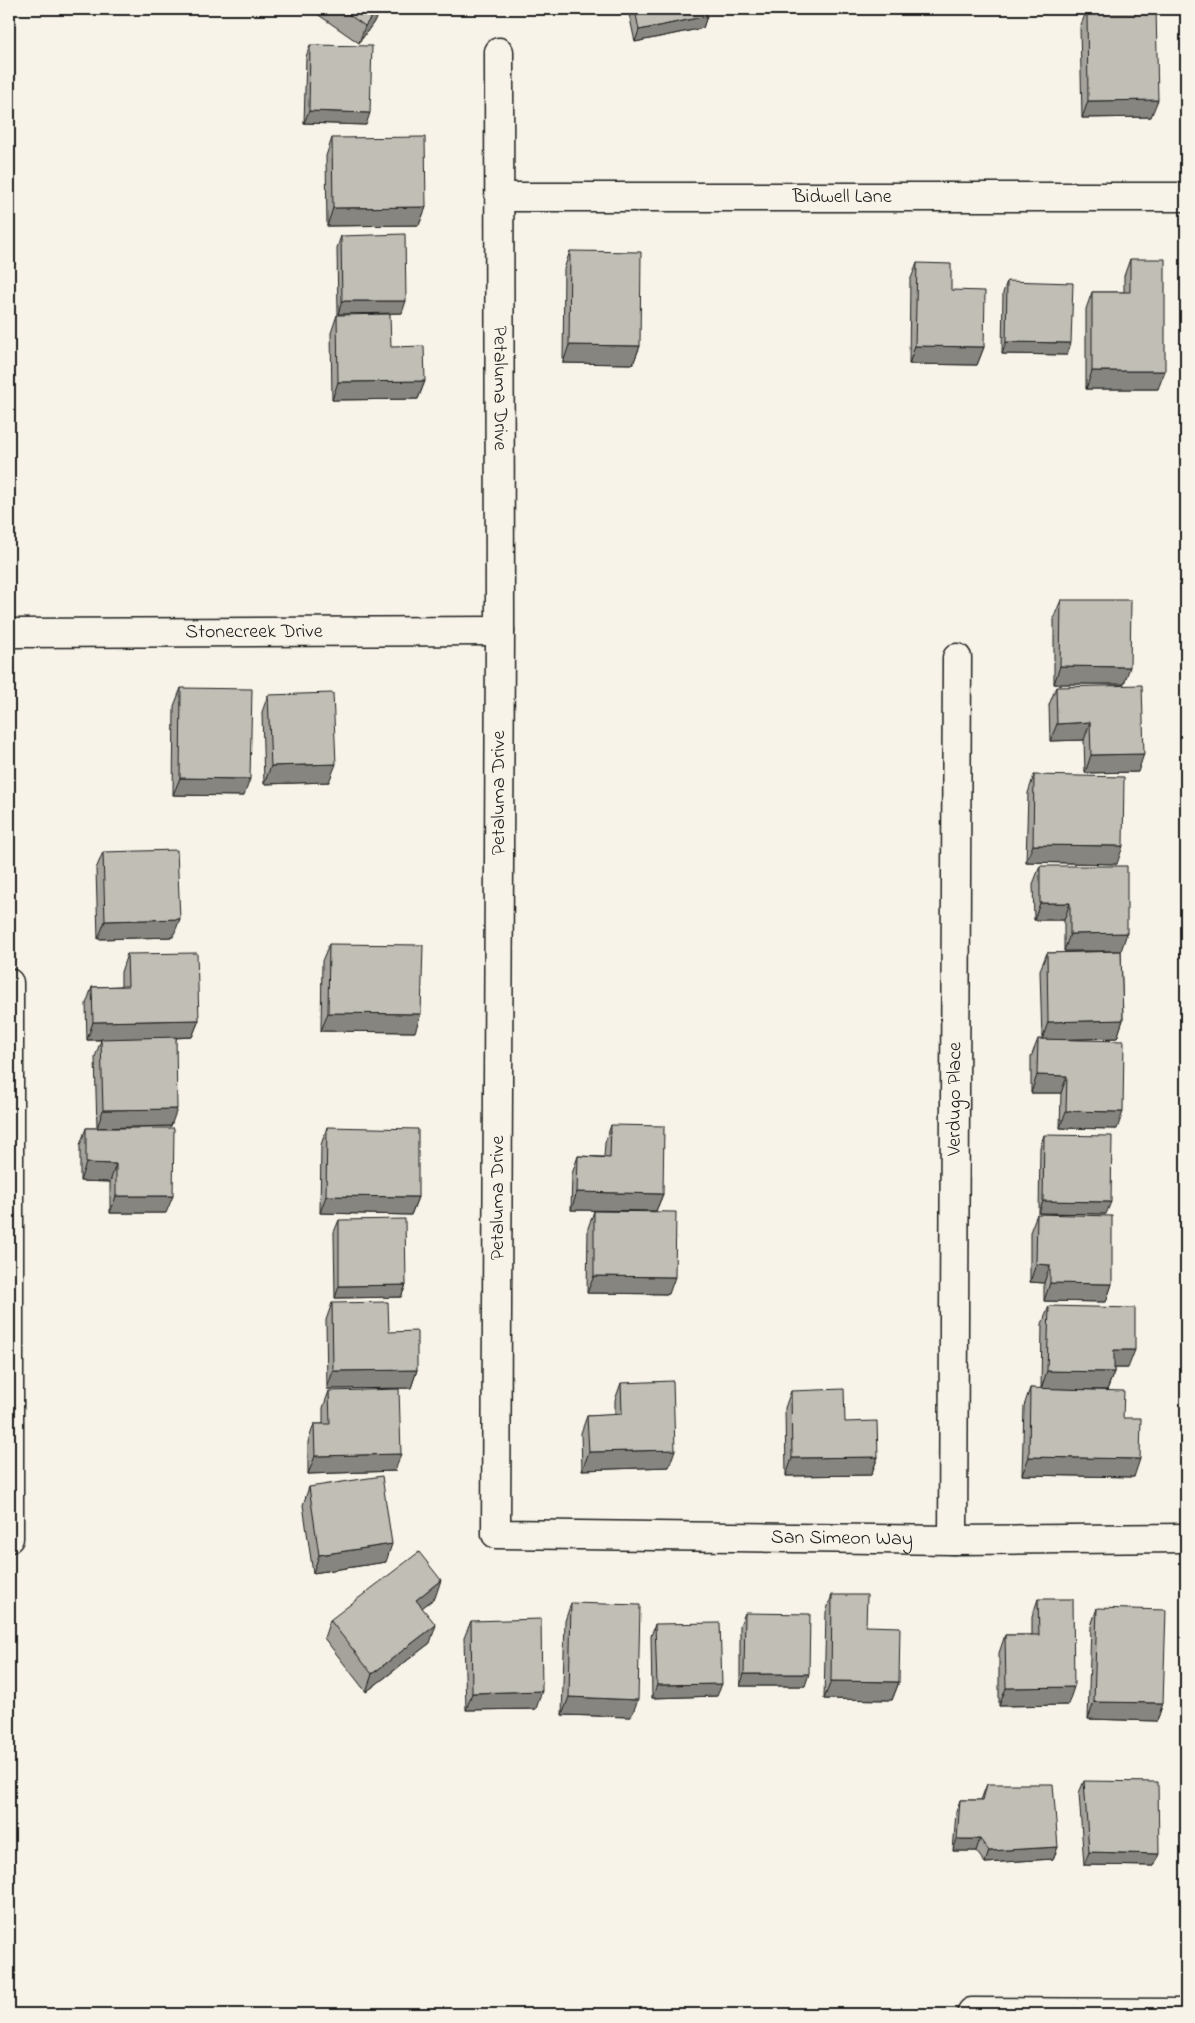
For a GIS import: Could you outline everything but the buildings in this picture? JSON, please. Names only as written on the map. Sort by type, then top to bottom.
[{"type":"street","name":"Petaluma Drive","points":[[496,1534],[500,630],[499,52]]},
{"type":"street","name":"Bidwell Lane","points":[[500,197],[1186,196]]},
{"type":"street","name":"Stonecreek Drive","points":[[9,633],[500,630]]},
{"type":"street","name":"Verdugo Place","points":[[953,1540],[957,658]]},
{"type":"street","points":[[9,983],[9,1538]]},
{"type":"street","name":"San Simeon Way","points":[[496,1534],[953,1540],[1186,1538]]},
{"type":"street","points":[[972,2012],[1186,2013]]}]
